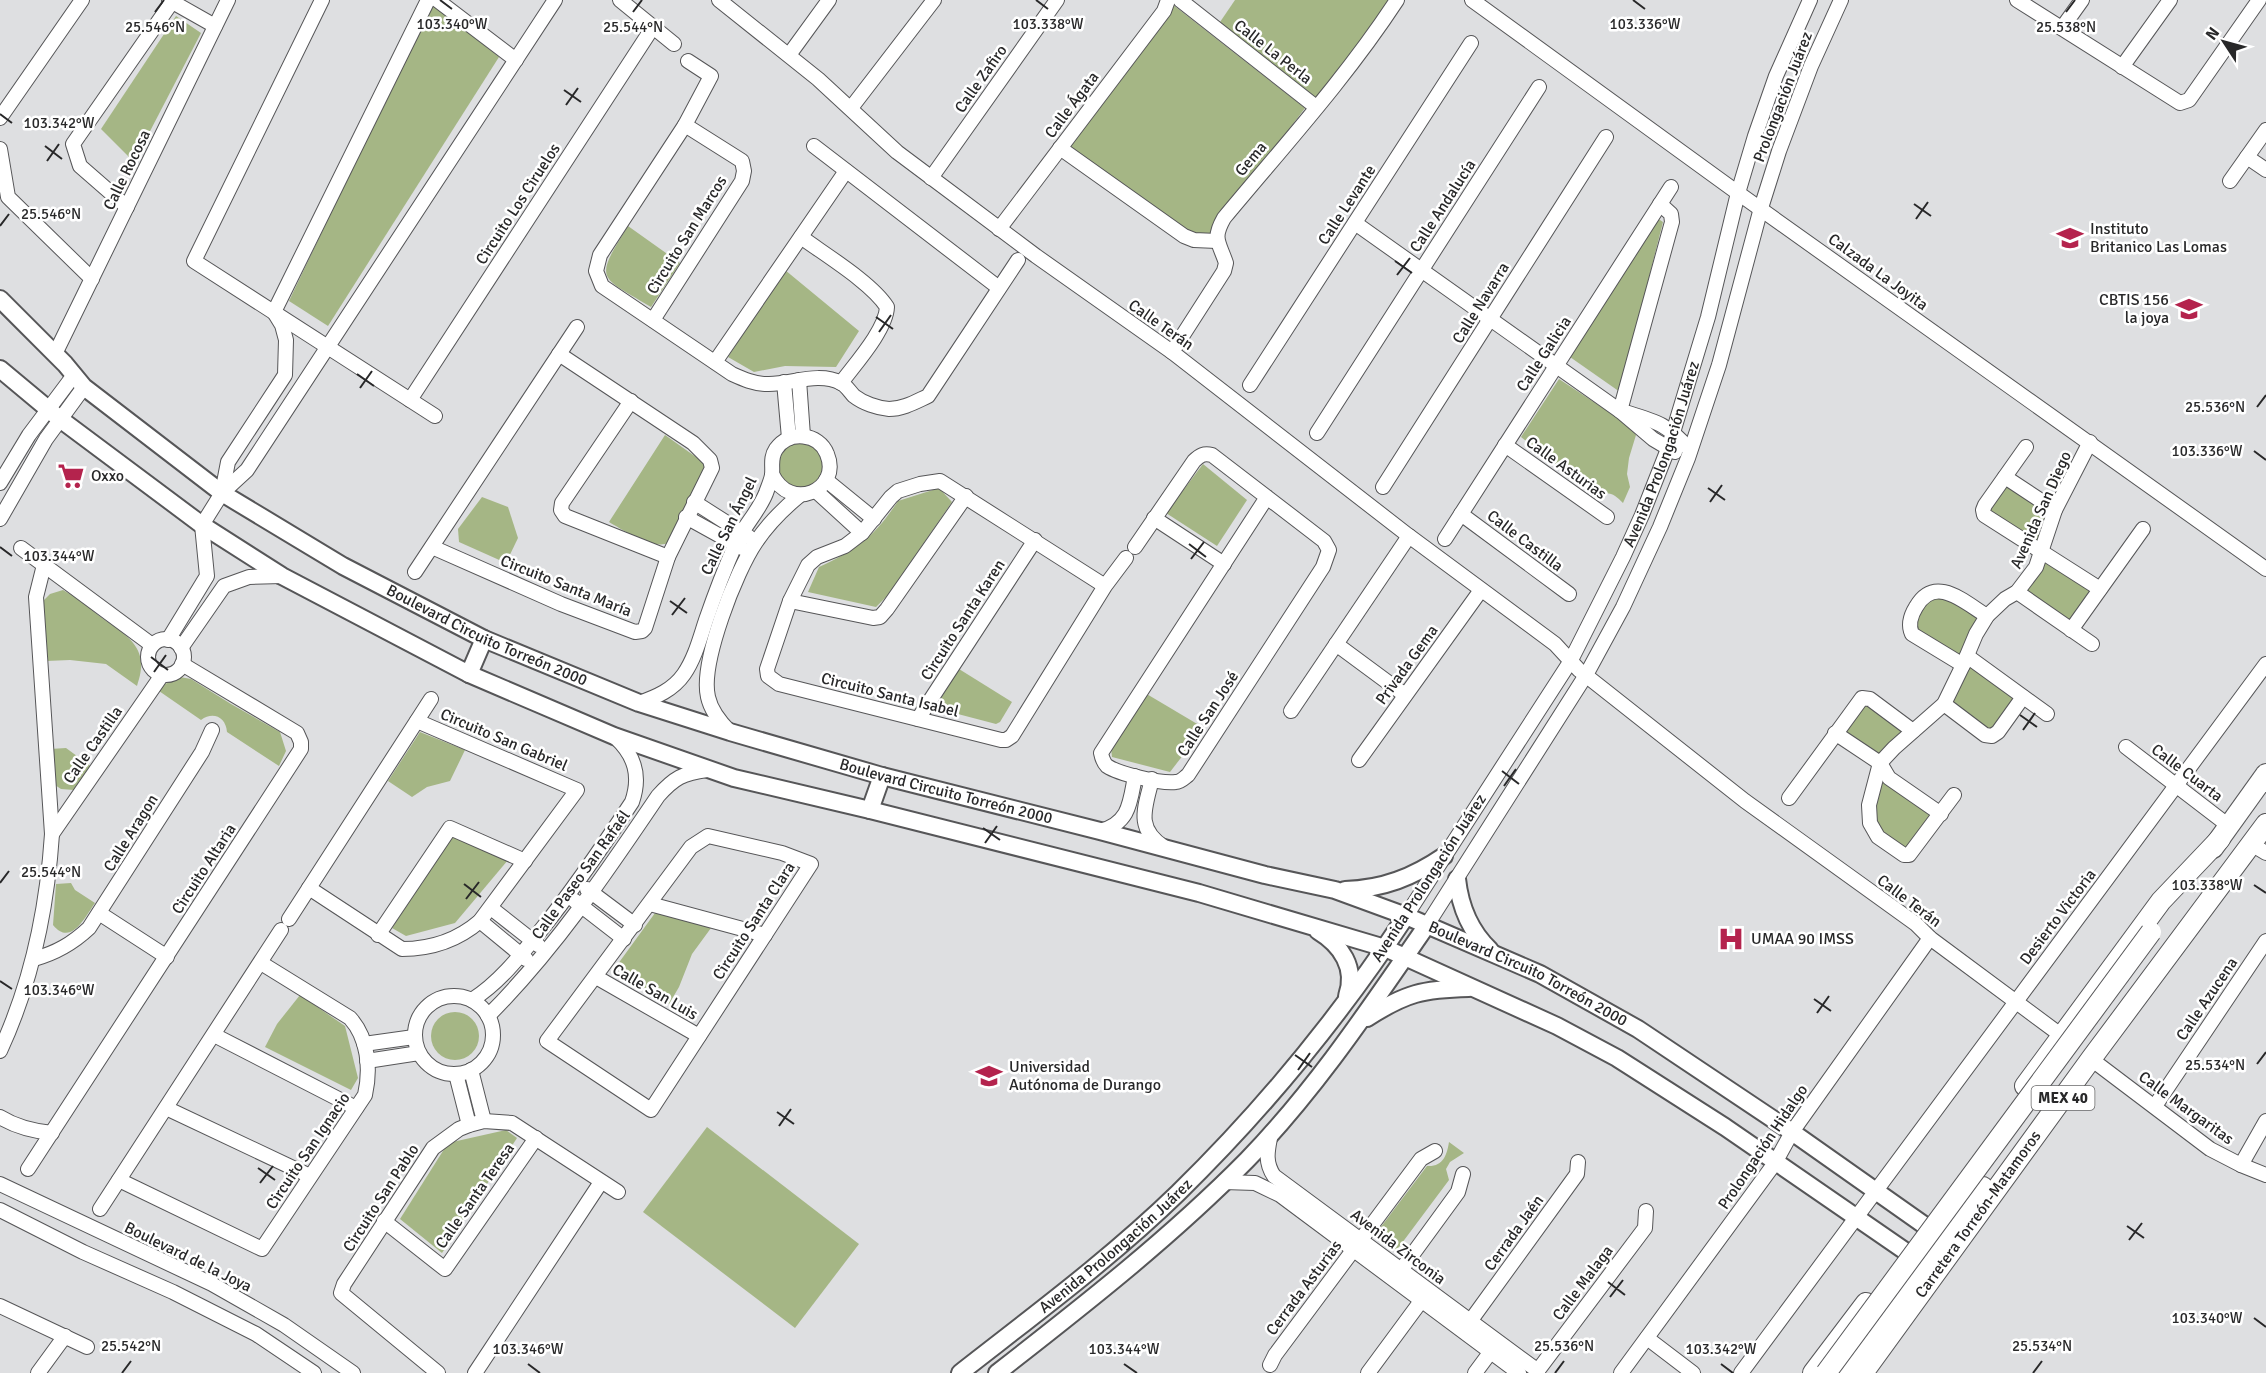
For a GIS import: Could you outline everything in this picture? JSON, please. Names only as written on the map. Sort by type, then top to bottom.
[{"type":"highway","name":"MEX 40","points":[[1826,1373],[2266,774]]},
{"type":"highway","points":[[1813,1373],[2161,901],[2224,832]]},
{"type":"highway","name":"Carretera Torreón-Matamoros","points":[[1863,1373],[2086,1066],[2262,835]]},
{"type":"highway","points":[[1846,1373],[1966,1208],[2086,1066]]},
{"type":"highway","points":[[1944,1198],[1947,1208],[1951,1211],[1956,1212],[1966,1208]]},
{"type":"highway","points":[[1923,1268],[1929,1236],[1924,1225]]},
{"type":"highway","points":[[1905,1251],[1917,1251],[1946,1237]]},
{"type":"highway","points":[[1878,1287],[1888,1288],[1892,1292],[1895,1306]]},
{"type":"main road","name":"Boulevard Circuito Torreón 2000","points":[[0,299],[79,381],[222,493],[344,566],[484,639],[639,703],[730,732],[882,776],[1164,847],[1265,875],[1335,890],[1406,916],[1540,974],[1638,1029],[1792,1131],[1924,1225]]},
{"type":"main road","name":"Boulevard Circuito Torreón 2000","points":[[0,369],[54,414],[202,525],[282,576],[469,674],[615,736],[734,778],[1199,893],[1301,922],[1406,956],[1557,1026],[1617,1058],[1725,1127],[1905,1251]]},
{"type":"main road","points":[[469,674],[484,639]]},
{"type":"main road","points":[[870,810],[882,776]]},
{"type":"main road","points":[[1335,890],[1364,890],[1393,883],[1420,872],[1444,856]]},
{"type":"main road","points":[[1457,879],[1459,900],[1467,918],[1478,938],[1497,956]]},
{"type":"main road","name":"Avenida Prolongación Juárez","points":[[960,1373],[1098,1265],[1177,1194],[1292,1071],[1343,1007],[1406,916]]},
{"type":"main road","points":[[1301,922],[1330,938],[1343,953],[1351,981],[1343,1007]]},
{"type":"main road","name":"Avenida Prolongación Juárez","points":[[997,1373],[1143,1256],[1224,1182],[1272,1132],[1314,1083],[1361,1022],[1427,925]]},
{"type":"main road","points":[[1361,1022],[1390,1003],[1415,993],[1435,989],[1475,988]]},
{"type":"main road","points":[[1004,1338],[1017,1357]]},
{"type":"street","points":[[0,118],[82,0]]},
{"type":"street","name":"Calle Rocosa","points":[[55,354],[228,0]]},
{"type":"street","points":[[322,0],[194,261],[435,416]]},
{"type":"street","points":[[274,312],[428,0]]},
{"type":"street","points":[[437,0],[516,60]]},
{"type":"street","points":[[168,640],[207,576],[202,525],[222,493],[247,470],[303,387],[555,0]]},
{"type":"street","points":[[620,0],[675,44]]},
{"type":"street","name":"Calle Terán","points":[[718,0],[789,55],[851,108],[897,152],[999,229],[1173,352],[1409,536],[1556,644],[1570,662],[1735,793],[1916,924],[1930,938],[2062,1036]]},
{"type":"street","points":[[789,55],[829,0]]},
{"type":"street","points":[[851,108],[934,0]]},
{"type":"street","name":"Calle Zafiro","points":[[931,178],[1057,0]]},
{"type":"street","name":"Calle Ágata","points":[[999,229],[1164,11],[1168,0]]},
{"type":"street","name":"Calle La Perla","points":[[1180,0],[1316,107]]},
{"type":"street","name":"Gema","points":[[1217,241],[1218,230],[1224,218],[1373,37],[1397,0]]},
{"type":"street","name":"Calzada La Joyita","points":[[1472,0],[1738,193],[2266,569]]},
{"type":"street","name":"Prolongación Juárez","points":[[1738,193],[1776,76],[1810,0]]},
{"type":"street","name":"Prolongación Juárez","points":[[1761,208],[1794,108],[1841,0]]},
{"type":"street","points":[[2017,0],[2176,102],[2189,100],[2259,0]]},
{"type":"street","points":[[2062,28],[2082,0]]},
{"type":"street","points":[[2122,67],[2170,0]]},
{"type":"street","points":[[127,207],[80,166],[73,144],[171,1],[216,26]]},
{"type":"street","name":"Circuito Los Ciruelos","points":[[411,400],[653,27]]},
{"type":"street","name":"Calle Levante","points":[[1250,385],[1471,43]]},
{"type":"street","name":"Circuito San Marcos","points":[[688,61],[711,76],[685,125],[600,255],[596,271],[603,286],[732,374],[751,382],[767,384],[813,379],[841,383]]},
{"type":"street","name":"Calle Andalucía","points":[[1317,433],[1539,87]]},
{"type":"street","name":"Circuito San Marcos","points":[[653,320],[742,181],[744,171],[742,161],[685,125]]},
{"type":"street","points":[[2230,181],[2266,130]]},
{"type":"street","name":"Calle Navarra","points":[[1383,487],[1606,137]]},
{"type":"street","points":[[814,146],[999,288]]},
{"type":"street","points":[[1060,148],[1184,236],[1194,240],[1217,241],[1226,262],[1224,271],[1173,352]]},
{"type":"street","points":[[0,149],[8,197],[92,279]]},
{"type":"street","points":[[2247,157],[2266,170]]},
{"type":"street","points":[[715,362],[846,171]]},
{"type":"street","name":"Calle Galicia","points":[[1445,539],[1671,187]]},
{"type":"street","name":"Avenida Prolongación Juárez","points":[[1406,916],[1570,662],[1623,557],[1674,432],[1708,317],[1738,193]]},
{"type":"street","points":[[1620,411],[1672,222],[1671,214],[1660,204]]},
{"type":"street","name":"Avenida Prolongación Juárez","points":[[1427,925],[1586,675],[1642,567],[1689,454],[1719,365],[1761,208]]},
{"type":"street","points":[[1355,223],[1557,365],[1620,411],[1648,435],[1668,448],[1689,454]]},
{"type":"street","points":[[801,237],[862,282],[879,297],[886,307],[885,319],[878,332],[841,383],[857,399],[875,407],[889,409],[905,407],[928,396],[1018,260]]},
{"type":"street","points":[[222,493],[228,462],[285,375],[286,340],[282,325],[274,312]]},
{"type":"street","points":[[415,572],[577,327]]},
{"type":"street","name":"Circuito Santa María","points":[[432,547],[561,604],[638,632],[647,625],[668,557],[686,517],[709,477],[712,468],[710,460],[693,443],[559,354]]},
{"type":"street","points":[[285,375],[303,387]]},
{"type":"street","points":[[799,380],[803,436]]},
{"type":"street","points":[[0,519],[54,414],[79,381]]},
{"type":"street","points":[[784,382],[789,438]]},
{"type":"street","points":[[631,401],[562,503],[561,510],[565,516],[668,557]]},
{"type":"street","points":[[1620,411],[1656,421],[1674,432],[1689,454]]},
{"type":"street","points":[[0,483],[29,435],[54,414]]},
{"type":"street","points":[[803,436],[818,442],[828,455],[830,464],[826,480],[816,491],[800,495],[786,492],[775,481],[771,460],[773,453],[782,442],[789,438],[803,436]]},
{"type":"street","name":"Avenida San Diego","points":[[1880,763],[1944,704],[1976,634],[1987,616],[2005,599],[2017,592],[2036,567],[2055,510],[2090,442]]},
{"type":"street","name":"Calle Asturias","points":[[1506,445],[1607,517]]},
{"type":"street","points":[[2026,447],[1985,505],[1983,512],[1987,517],[2100,589]]},
{"type":"street","name":"Calle San José","points":[[1202,454],[1212,455],[1267,497],[1324,541],[1329,550],[1328,557],[1184,779],[1175,782],[1152,779],[1135,776],[1108,766],[1103,762],[1101,753],[1267,497]]},
{"type":"street","name":"Circuito Santa Isabel","points":[[1105,586],[940,481],[920,484],[898,491],[891,496],[862,533],[845,546],[817,557],[808,565],[790,601],[767,669],[771,679],[779,684],[1006,740],[1012,736],[1105,586],[1194,461],[1202,454]]},
{"type":"street","name":"Calle San Ángel","points":[[639,703],[652,699],[674,685],[691,663],[711,605],[739,538],[765,494],[772,474]]},
{"type":"street","points":[[2005,477],[2055,510]]},
{"type":"street","points":[[826,480],[874,519]]},
{"type":"street","points":[[816,491],[862,533]]},
{"type":"street","name":"Calle San Ángel","points":[[730,732],[720,722],[710,703],[706,683],[707,670],[723,614],[753,547],[776,517],[800,495]]},
{"type":"street","points":[[790,601],[873,618],[880,617],[966,496]]},
{"type":"street","points":[[694,502],[753,547]]},
{"type":"street","name":"Calle Castilla","points":[[1461,514],[1569,594]]},
{"type":"street","points":[[686,517],[739,538]]},
{"type":"street","points":[[1154,518],[1224,564]]},
{"type":"street","points":[[2074,626],[2143,529]]},
{"type":"street","points":[[1291,711],[1409,536]]},
{"type":"street","name":"Circuito Santa Karen","points":[[918,719],[1035,540]]},
{"type":"street","points":[[21,548],[152,645]]},
{"type":"street","points":[[0,1051],[16,1017],[34,959],[44,912],[52,834],[36,597],[44,565]]},
{"type":"street","points":[[207,576],[224,586]]},
{"type":"street","points":[[181,648],[198,620],[224,586],[249,577],[282,576]]},
{"type":"street","name":"Privada Gema","points":[[1359,760],[1481,590]]},
{"type":"street","points":[[1987,616],[1943,590],[1935,591],[1926,596],[1913,612],[1909,627],[1912,633],[1965,661],[2047,714]]},
{"type":"street","points":[[2017,592],[2074,626],[2092,644]]},
{"type":"street","points":[[186,612],[198,620]]},
{"type":"street","points":[[168,640],[181,648],[183,659],[182,664],[174,673],[162,675],[156,673],[149,663],[149,651],[152,645],[168,640]]},
{"type":"street","points":[[1336,645],[1405,695]]},
{"type":"street","name":"Circuito Altaria","points":[[28,1169],[301,749],[297,733],[182,664]]},
{"type":"street","name":"Desierto Victoria","points":[[1741,1373],[2266,664]]},
{"type":"street","name":"Calle Castilla","points":[[52,834],[162,675]]},
{"type":"street","points":[[1944,704],[1986,735],[1992,736],[1998,732],[2023,697]]},
{"type":"street","name":"Circuito San Gabriel","points":[[261,963],[431,699]]},
{"type":"street","points":[[1789,798],[1859,700],[1870,699],[1913,731]]},
{"type":"street","name":"Circuito San Gabriel","points":[[309,888],[402,950],[419,949],[459,936],[480,921],[491,908],[577,790],[417,721]]},
{"type":"street","name":"Calle Aragon","points":[[34,959],[54,953],[77,940],[99,913],[202,752],[212,730]]},
{"type":"street","points":[[1835,733],[1880,763],[1889,778],[1941,814]]},
{"type":"street","name":"Calle Paseo San Rafaél","points":[[472,1000],[496,982],[533,940],[578,883],[632,801],[637,787],[634,768],[628,750],[615,736]]},
{"type":"street","name":"Calle Cuarta","points":[[2126,747],[2176,785],[2224,832]]},
{"type":"street","points":[[1880,763],[1869,805],[1870,823],[1878,837],[1906,855],[1912,853],[1954,795]]},
{"type":"street","name":"Calle Paseo San Rafaél","points":[[488,1016],[547,951],[582,906],[658,796],[671,782],[688,772],[709,770]]},
{"type":"street","points":[[1100,831],[1111,828],[1127,812],[1135,776]]},
{"type":"street","points":[[1152,779],[1143,817],[1146,830],[1153,840],[1164,847]]},
{"type":"street","points":[[378,934],[450,828],[525,861]]},
{"type":"street","name":"Circuito Santa Clara","points":[[708,836],[782,853],[811,864],[651,1110],[547,1041],[650,904],[692,847],[700,839],[708,836]]},
{"type":"street","points":[[578,883],[635,925]]},
{"type":"street","points":[[568,896],[624,939]]},
{"type":"street","points":[[650,904],[765,935]]},
{"type":"street","points":[[491,908],[547,951]]},
{"type":"street","points":[[99,913],[166,957]]},
{"type":"street","points":[[480,921],[534,966]]},
{"type":"street","name":"Prolongación Hidalgo","points":[[1621,1373],[1775,1163],[1792,1131],[1930,938]]},
{"type":"street","name":"Calle Azucena","points":[[2155,1106],[2266,941]]},
{"type":"street","points":[[100,1209],[261,963]]},
{"type":"street","name":"Circuito San Ignacio","points":[[119,1180],[262,1249],[365,1095],[369,1079],[360,1029],[350,1018],[261,963]]},
{"type":"street","name":"Calle San Luis","points":[[596,976],[699,1036]]},
{"type":"street","points":[[448,996],[465,997],[472,1000],[488,1016],[492,1025],[492,1042],[485,1058],[471,1070],[456,1074],[434,1069],[419,1053],[414,1037],[417,1021],[433,1001],[448,996]]},
{"type":"street","points":[[214,1035],[356,1108]]},
{"type":"street","points":[[364,1044],[414,1037]]},
{"type":"street","points":[[367,1061],[419,1053]]},
{"type":"street","name":"Calle Margaritas","points":[[2086,1066],[2155,1106],[2210,1149],[2241,1166],[2266,1175]]},
{"type":"street","points":[[471,1070],[484,1121]]},
{"type":"street","points":[[456,1074],[469,1125]]},
{"type":"street","points":[[166,1108],[310,1176]]},
{"type":"street","points":[[0,1117],[35,1131],[52,1133]]},
{"type":"street","name":"Circuito San Pablo","points":[[438,1373],[341,1293],[344,1284],[433,1148],[444,1138],[469,1125],[484,1121],[512,1123],[618,1192]]},
{"type":"street","points":[[2241,1166],[2266,1121]]},
{"type":"street","name":"Avenida Zirconia","points":[[1272,1132],[1267,1155],[1269,1169],[1274,1176],[1397,1275],[1494,1347],[1537,1372]]},
{"type":"street","name":"Calle Santa Teresa","points":[[384,1221],[445,1269],[536,1138]]},
{"type":"street","name":"Cerrada Asturias","points":[[1270,1365],[1275,1355],[1421,1159],[1435,1151]]},
{"type":"street","name":"Cerrada Jaén","points":[[1467,1326],[1577,1174],[1578,1162]]},
{"type":"street","points":[[1397,1275],[1458,1192],[1464,1174]]},
{"type":"street","points":[[475,1373],[601,1182]]},
{"type":"street","name":"Avenida Zirconia","points":[[1224,1182],[1250,1182],[1266,1187],[1357,1245]]},
{"type":"street","name":"Boulevard de la Joya","points":[[0,1184],[212,1284],[284,1325],[353,1373]]},
{"type":"street","points":[[0,1210],[256,1334],[314,1373]]},
{"type":"street","name":"Calle Malaga","points":[[1537,1372],[1645,1228],[1646,1211]]},
{"type":"street","points":[[1368,1373],[1425,1295]]},
{"type":"street","points":[[0,1306],[87,1347]]},
{"type":"street","points":[[38,1373],[65,1336]]},
{"type":"street","points":[[1647,1338],[1693,1373]]},
{"type":"street","points":[[1475,1373],[1494,1347]]},
{"type":"street","name":"Avenida Zirconia","points":[[1494,1347],[1519,1373]]},
{"type":"green space","points":[[1235,0],[1391,0],[1316,101],[1218,25]]},
{"type":"green space","points":[[431,3],[499,57],[328,326],[289,301]]},
{"type":"green space","points":[[1172,4],[1305,108],[1210,234],[1195,235],[1066,148]]},
{"type":"green space","points":[[176,16],[201,33],[134,162],[101,129]]},
{"type":"green space","points":[[1657,218],[1663,222],[1620,392],[1570,357]]},
{"type":"green space","points":[[628,226],[680,263],[651,307],[620,289],[611,282],[607,275],[606,267],[610,257]]},
{"type":"green space","points":[[785,270],[859,331],[836,367],[785,366],[754,372],[728,357]]},
{"type":"green space","points":[[1559,379],[1627,424],[1636,435],[1627,474],[1630,487],[1623,503],[1612,494],[1605,493],[1597,496],[1521,437]]},
{"type":"green space","points":[[665,435],[703,462],[706,473],[668,543],[654,544],[609,522]]},
{"type":"green space","points":[[801,443],[817,450],[824,466],[817,482],[801,489],[785,482],[778,466],[785,450]]},
{"type":"green space","points":[[1203,464],[1247,500],[1217,546],[1166,513]]},
{"type":"green space","points":[[2005,480],[2052,510],[2039,548],[1987,515]]},
{"type":"green space","points":[[939,488],[952,502],[888,595],[876,607],[808,592],[819,567],[864,541],[881,524],[898,501]]},
{"type":"green space","points":[[482,497],[508,507],[518,538],[506,563],[459,542],[458,529]]},
{"type":"green space","points":[[2042,554],[2097,589],[2070,627],[2020,592]]},
{"type":"green space","points":[[63,590],[118,629],[133,643],[141,661],[137,686],[106,664],[70,660],[46,661],[43,601],[50,594]]},
{"type":"green space","points":[[1935,592],[1984,616],[1962,662],[1914,633],[1915,614]]},
{"type":"green space","points":[[1969,661],[2020,698],[1991,733],[1946,703]]},
{"type":"green space","points":[[959,669],[1012,702],[1000,722],[996,724],[935,708]]},
{"type":"green space","points":[[180,677],[191,679],[280,732],[286,751],[279,766],[227,732],[224,723],[218,717],[210,716],[201,720],[159,691],[163,685]]},
{"type":"green space","points":[[1145,693],[1204,728],[1170,772],[1112,757],[1111,748]]},
{"type":"green space","points":[[1860,701],[1910,731],[1879,760],[1838,733]]},
{"type":"green space","points":[[420,732],[465,750],[450,781],[427,787],[412,797],[388,781]]},
{"type":"green space","points":[[66,748],[92,767],[74,790],[61,789],[52,783],[50,749]]},
{"type":"green space","points":[[1881,772],[1937,815],[1911,851],[1878,834],[1873,822]]},
{"type":"green space","points":[[453,835],[508,860],[455,923],[406,936],[392,928]]},
{"type":"green space","points":[[71,883],[75,890],[95,903],[77,928],[66,933],[53,925],[56,884]]},
{"type":"green space","points":[[655,913],[711,928],[692,954],[679,987],[669,1004],[615,968]]},
{"type":"green space","points":[[300,995],[345,1026],[358,1078],[351,1090],[265,1047],[277,1024]]},
{"type":"green space","points":[[450,1012],[460,1012],[475,1022],[479,1036],[475,1050],[469,1056],[460,1060],[450,1060],[435,1050],[431,1041],[431,1031],[441,1016]]},
{"type":"green space","points":[[707,1127],[859,1244],[795,1328],[643,1212]]},
{"type":"green space","points":[[506,1130],[517,1138],[442,1253],[400,1219],[448,1143]]},
{"type":"green space","points":[[1449,1142],[1464,1153],[1450,1162],[1446,1169],[1449,1180],[1396,1251],[1374,1236],[1427,1166],[1437,1164],[1443,1159]]},
{"type":"place","name":"Instituto Britanico Las Lomas","points":[[2070,238]]},
{"type":"place","name":"CBTIS 156 la joya","points":[[2189,309]]},
{"type":"place","name":"Oxxo","points":[[71,476]]},
{"type":"place","name":"UMAA 90 IMSS","points":[[1731,939]]},
{"type":"place","name":"Universidad Autónoma de Durango","points":[[989,1076]]}]
